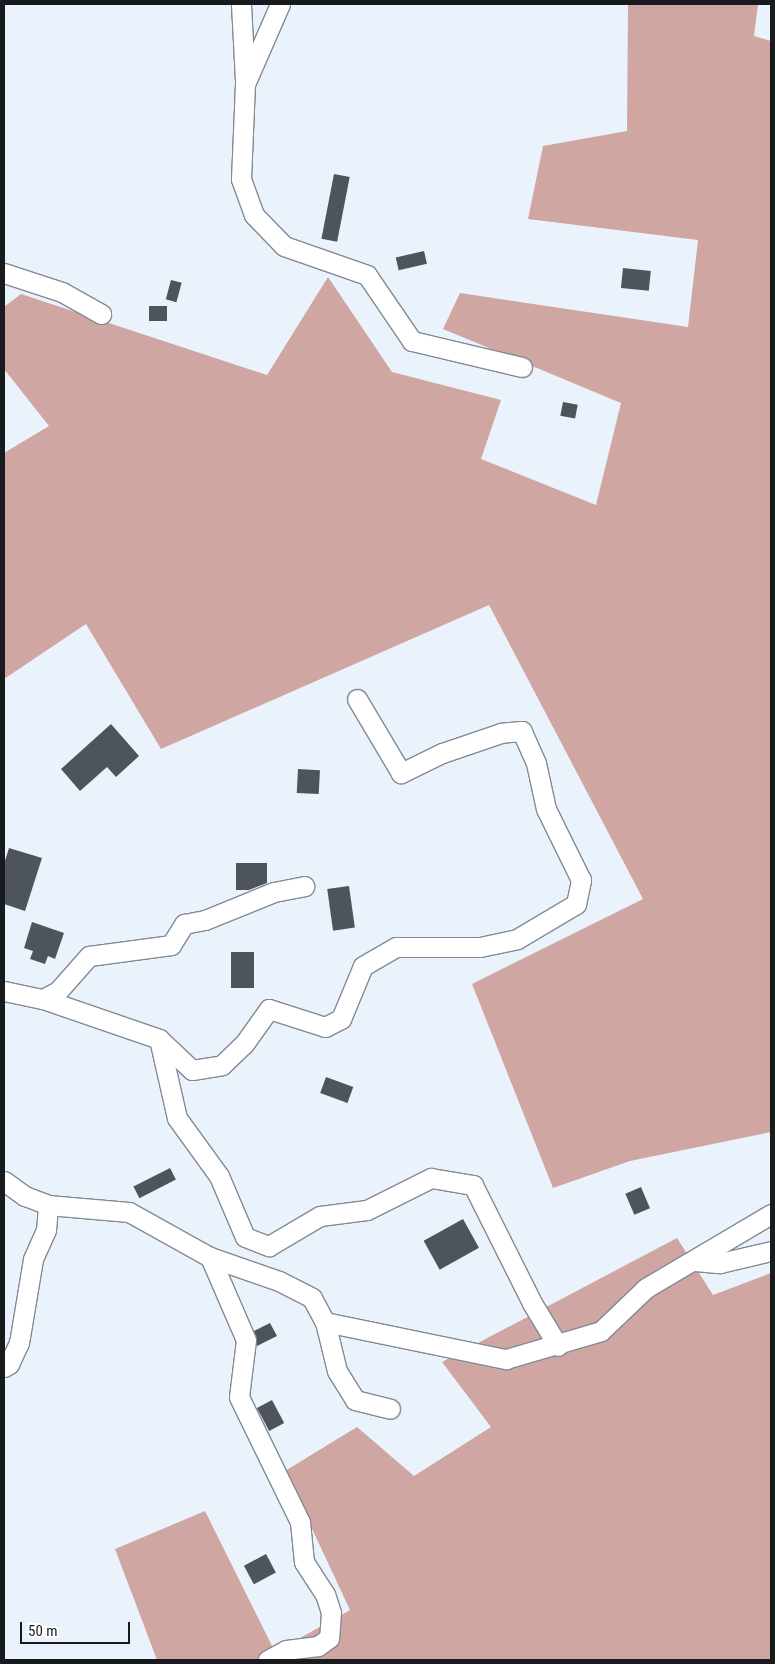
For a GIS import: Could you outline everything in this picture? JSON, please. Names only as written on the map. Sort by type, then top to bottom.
[{"type":"street","points":[[241,4],[245,84],[241,179],[254,215],[284,246],[368,275],[412,341],[522,367]]},
{"type":"street","points":[[245,84],[280,4]]},
{"type":"street","points":[[4,273],[62,292],[101,314]]},
{"type":"street","points":[[4,991],[43,999],[159,1038],[192,1070],[222,1065],[244,1044],[269,1009],[325,1027],[341,1019],[363,966],[396,947],[480,947],[517,938],[576,904],[581,880],[546,810],[536,763],[522,731],[501,733],[401,773],[357,699]]},
{"type":"street","points":[[43,999],[58,992],[89,956],[171,945],[184,924],[205,920],[274,892],[304,886]]},
{"type":"street","points":[[159,1038],[177,1118],[219,1176],[245,1238],[269,1246],[320,1216],[367,1210],[431,1178],[473,1185],[532,1303],[558,1346]]},
{"type":"street","points":[[4,1181],[25,1196],[48,1205],[128,1212],[210,1257],[279,1281],[312,1298],[324,1322],[337,1371],[355,1400],[390,1409]]},
{"type":"street","points":[[4,1367],[19,1343],[33,1259],[46,1230],[48,1205]]},
{"type":"street","points":[[324,1322],[506,1359],[558,1346],[601,1330],[646,1288],[771,1214]]},
{"type":"street","points":[[695,1260],[720,1263],[771,1252]]},
{"type":"street","points":[[210,1257],[246,1340],[239,1397],[300,1522],[304,1562],[325,1594],[332,1612],[328,1638],[318,1646],[286,1650],[268,1660]]},
{"type":"shaded area","points":[[628,4],[758,4],[754,36],[771,41],[771,1132],[630,1161],[553,1188],[472,984],[643,899],[489,605],[161,749],[86,624],[4,679],[4,453],[49,426],[4,369],[4,307],[21,294],[267,375],[328,277],[392,372],[501,400],[481,459],[596,505],[621,403],[443,329],[460,293],[688,327],[698,240],[528,219],[543,146],[627,131]]},
{"type":"shaded area","points":[[677,1238],[713,1295],[771,1273],[771,1660],[157,1660],[115,1549],[205,1511],[275,1652],[350,1610],[285,1471],[357,1427],[414,1476],[491,1427],[442,1362]]},
{"type":"building","points":[[334,174],[350,177],[337,242],[321,239]]},
{"type":"building","points":[[424,251],[427,264],[399,270],[396,258]]},
{"type":"building","points":[[623,268],[651,271],[649,291],[621,288]]},
{"type":"building","points":[[171,280],[182,283],[176,302],[166,299]]},
{"type":"building","points":[[149,306],[167,306],[167,321],[149,321]]},
{"type":"building","points":[[563,402],[578,405],[575,419],[560,416]]},
{"type":"building","points":[[111,724],[139,756],[116,777],[107,767],[80,791],[61,769]]},
{"type":"building","points":[[298,769],[320,770],[319,794],[297,793]]},
{"type":"building","points":[[9,848],[42,858],[25,911],[4,904],[4,864]]},
{"type":"building","points":[[236,863],[267,863],[267,883],[249,890],[236,890]]},
{"type":"building","points":[[349,886],[355,928],[333,931],[327,889]]},
{"type":"building","points":[[32,922],[64,933],[55,959],[48,956],[45,964],[30,959],[33,951],[24,948]]},
{"type":"building","points":[[231,952],[254,952],[254,988],[231,988]]},
{"type":"building","points":[[326,1077],[353,1087],[347,1103],[320,1093]]},
{"type":"building","points":[[170,1168],[176,1180],[139,1198],[133,1187]]},
{"type":"building","points":[[641,1187],[650,1208],[634,1215],[625,1194]]},
{"type":"building","points":[[463,1219],[479,1248],[440,1270],[424,1241]]},
{"type":"building","points":[[270,1323],[277,1336],[257,1346],[254,1331]]},
{"type":"building","points":[[272,1400],[284,1423],[269,1431],[257,1408]]},
{"type":"building","points":[[266,1554],[276,1573],[254,1584],[244,1566]]}]
